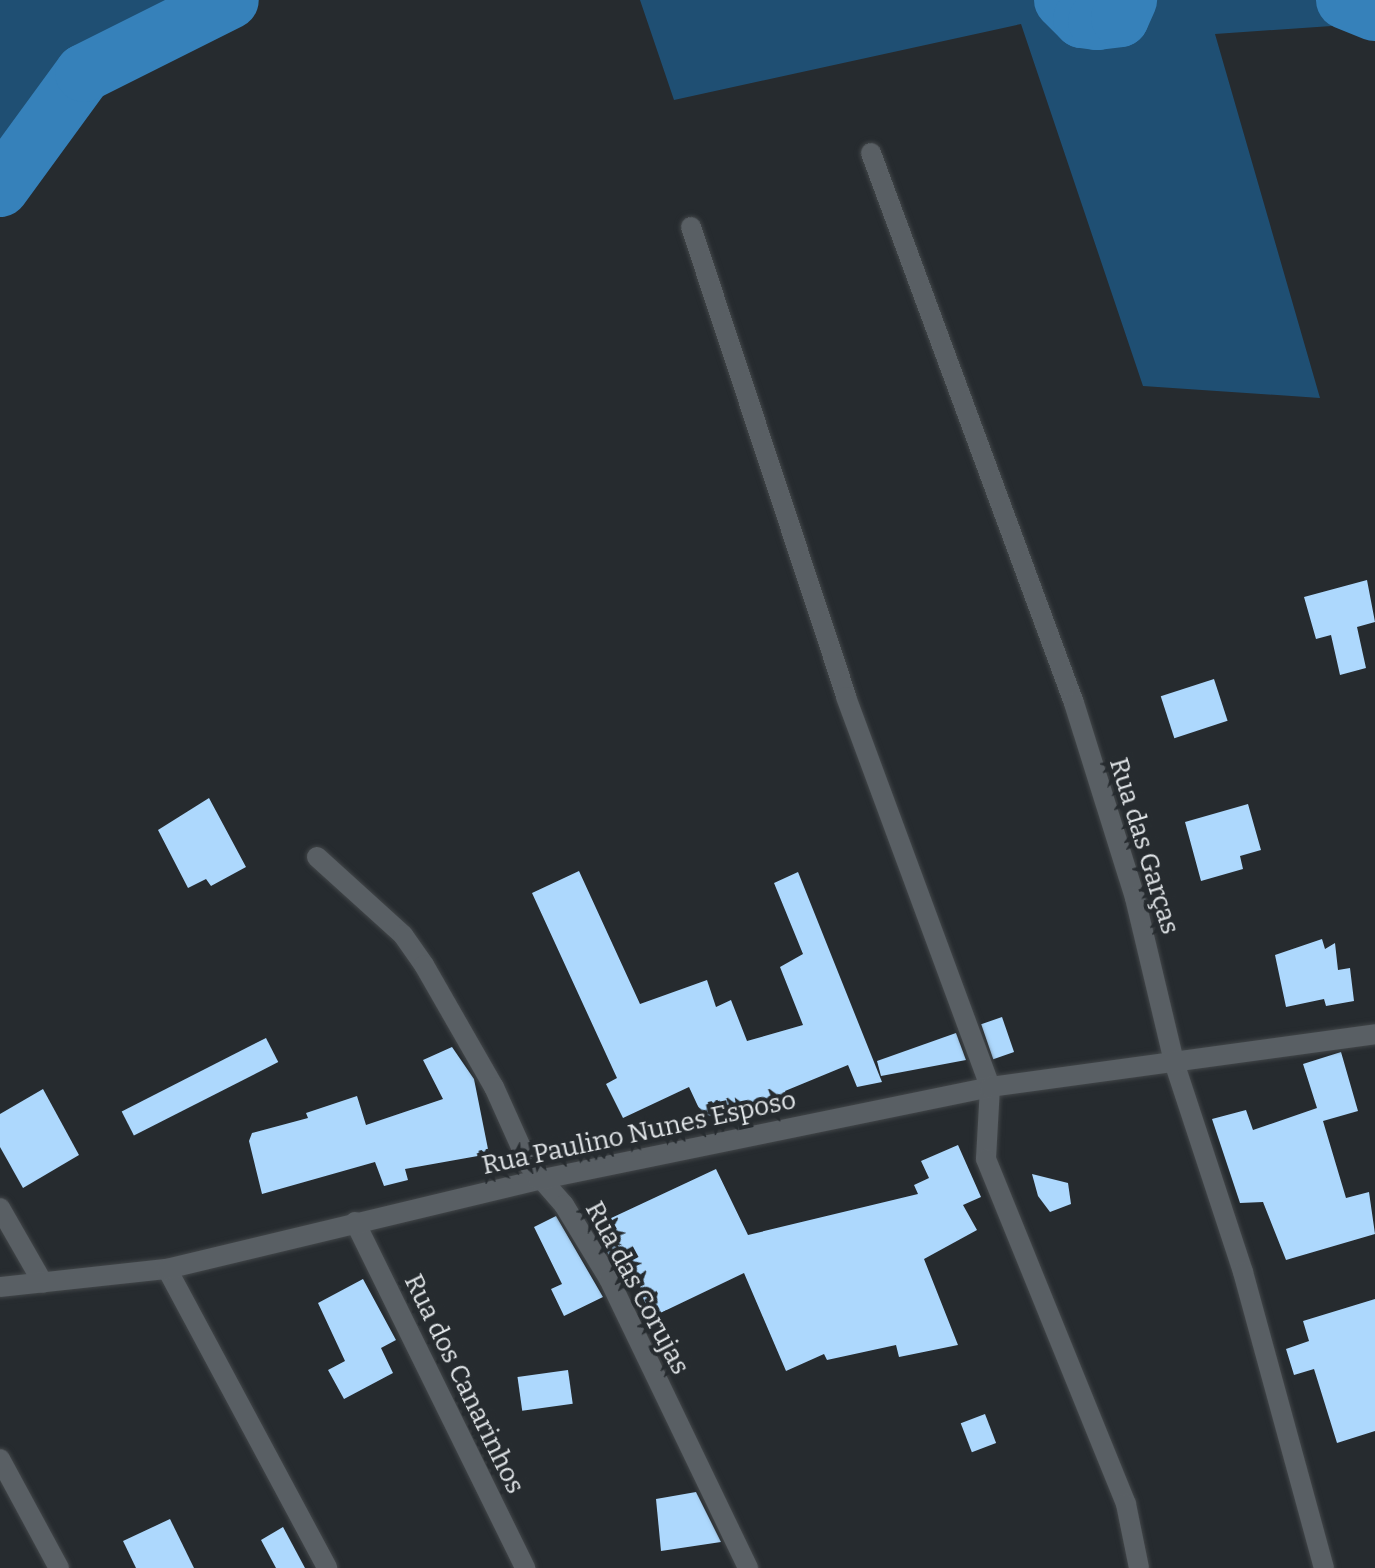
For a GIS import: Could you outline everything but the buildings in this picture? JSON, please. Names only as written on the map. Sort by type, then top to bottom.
[{"type":"street","name":"Rua das Garças","points":[[871,153],[1074,703],[1135,898],[1174,1062],[1243,1272],[1324,1568]]},
{"type":"street","points":[[691,227],[846,697],[990,1087],[986,1159],[1126,1504],[1139,1568]]},
{"type":"street","name":"Rua das Corujas","points":[[317,857],[412,945],[494,1087],[538,1180],[564,1205],[609,1279],[748,1568]]},
{"type":"street","name":"Rua Paulino Nunes Esposo","points":[[0,1287],[167,1269],[538,1180],[990,1087],[1293,1048],[1375,1034]]},
{"type":"street","points":[[0,1208],[43,1283]]},
{"type":"street","name":"Rua dos Canarinhos","points":[[355,1222],[525,1568]]},
{"type":"street","points":[[167,1269],[327,1568]]},
{"type":"street","points":[[0,1459],[59,1568]]},
{"type":"shaded area","points":[[0,0],[194,0],[66,61],[0,150]]},
{"type":"shaded area","points":[[640,0],[1375,0],[1375,23],[1215,34],[1320,398],[1143,386],[1021,24],[674,100]]},
{"type":"waterway","points":[[0,188],[84,73],[230,0]]},
{"type":"waterway","points":[[1063,0],[1082,19],[1097,21],[1120,18],[1128,0]]},
{"type":"waterway","points":[[1345,0],[1375,12]]}]
